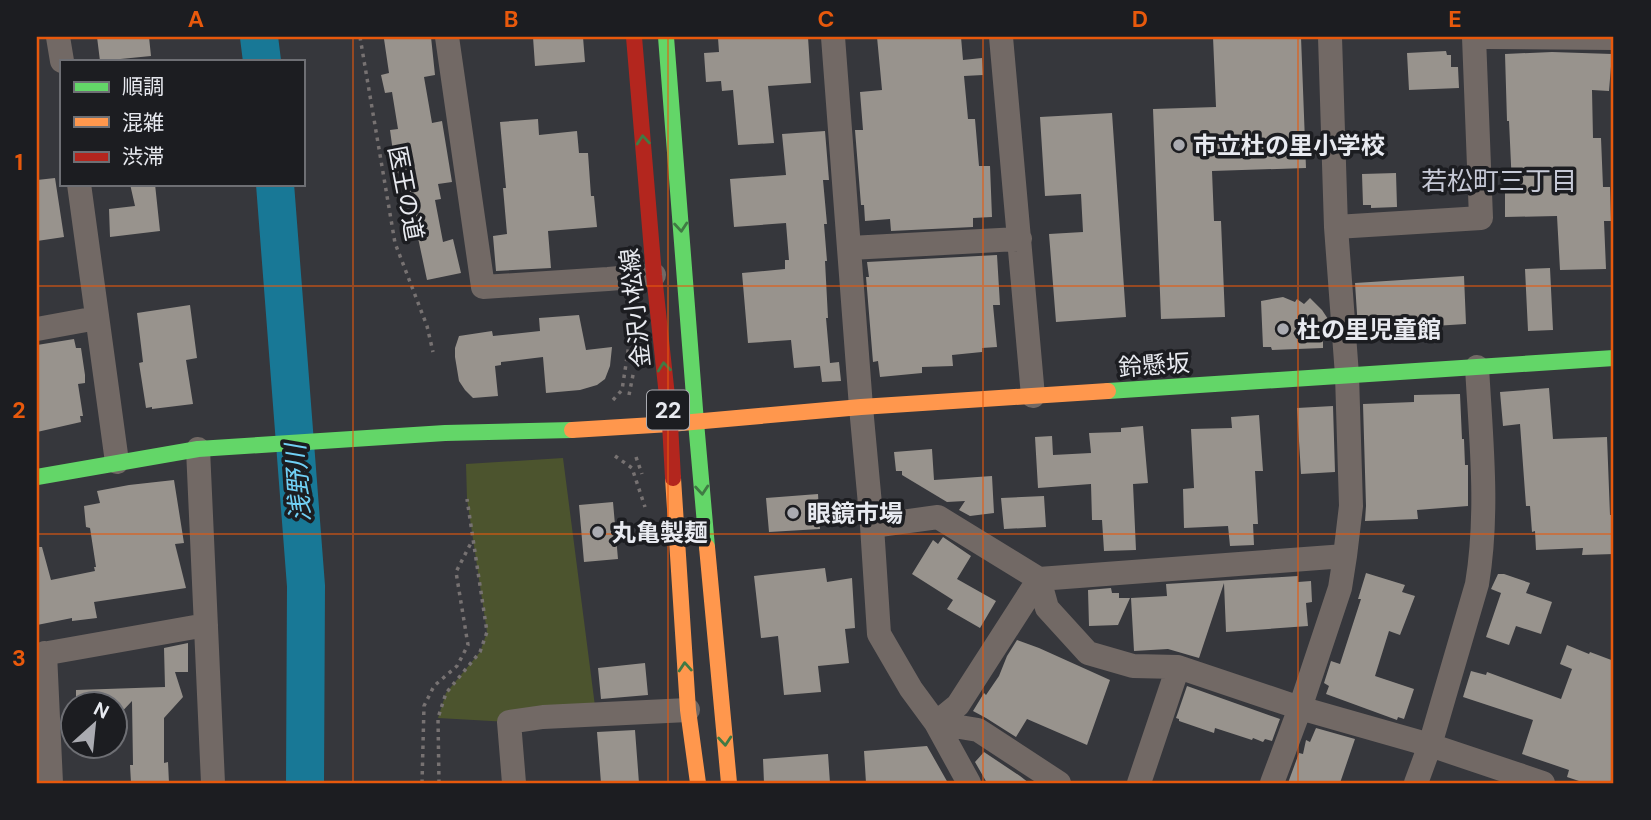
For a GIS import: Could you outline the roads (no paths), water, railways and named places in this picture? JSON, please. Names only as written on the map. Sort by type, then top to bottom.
[{"type":"street","points":[[58,37],[62,60]]},
{"type":"street","points":[[447,37],[483,287],[654,275]]},
{"type":"street","name":"金沢小松線","points":[[634,37],[654,275],[670,424],[688,710],[698,783]]},
{"type":"street","name":"金沢小松線","points":[[666,37],[696,422],[729,783]]},
{"type":"street","points":[[833,37],[879,634],[911,689],[936,723],[969,783]]},
{"type":"street","points":[[1002,37],[1032,396]]},
{"type":"street","points":[[1272,783],[1300,708],[1339,588],[1351,506],[1347,375],[1336,226],[1330,37]]},
{"type":"street","points":[[1336,226],[1481,218],[1474,37]]},
{"type":"street","points":[[1487,37],[1614,38]]},
{"type":"street","points":[[79,186],[117,462]]},
{"type":"street","points":[[850,248],[1020,239]]},
{"type":"street","points":[[37,329],[97,318]]},
{"type":"street","name":"鈴懸坂","points":[[37,477],[209,448],[391,436],[670,424],[861,407],[1614,358]]},
{"type":"street","points":[[1416,783],[1430,745],[1477,584],[1482,558],[1484,495],[1477,366]]},
{"type":"street","points":[[209,448],[206,625],[213,783]]},
{"type":"street","points":[[872,526],[938,517],[1039,579],[1345,556]]},
{"type":"street","points":[[1039,579],[1047,608],[1088,653],[1133,666],[1178,667],[1300,708],[1430,745],[1529,781]]},
{"type":"street","points":[[936,723],[958,705],[1039,579]]},
{"type":"street","points":[[51,783],[41,654],[206,625]]},
{"type":"street","points":[[1139,783],[1178,667]]},
{"type":"street","points":[[514,783],[509,722],[543,717],[688,710]]},
{"type":"street","points":[[936,723],[978,730],[1059,783]]},
{"type":"waterway","name":"浅野川","points":[[259,37],[262,60]]},
{"type":"waterway","name":"浅野川","points":[[275,186],[306,586],[305,783]]},
{"type":"place","name":"市立杜の里小学校","points":[[1179,145]]},
{"type":"place","name":"杜の里児童館","points":[[1283,329]]},
{"type":"place","name":"眼鏡市場","points":[[793,513]]},
{"type":"place","name":"丸亀製麺","points":[[598,532]]},
{"type":"district","name":"若松町三丁目","points":[[1499,181]]}]
